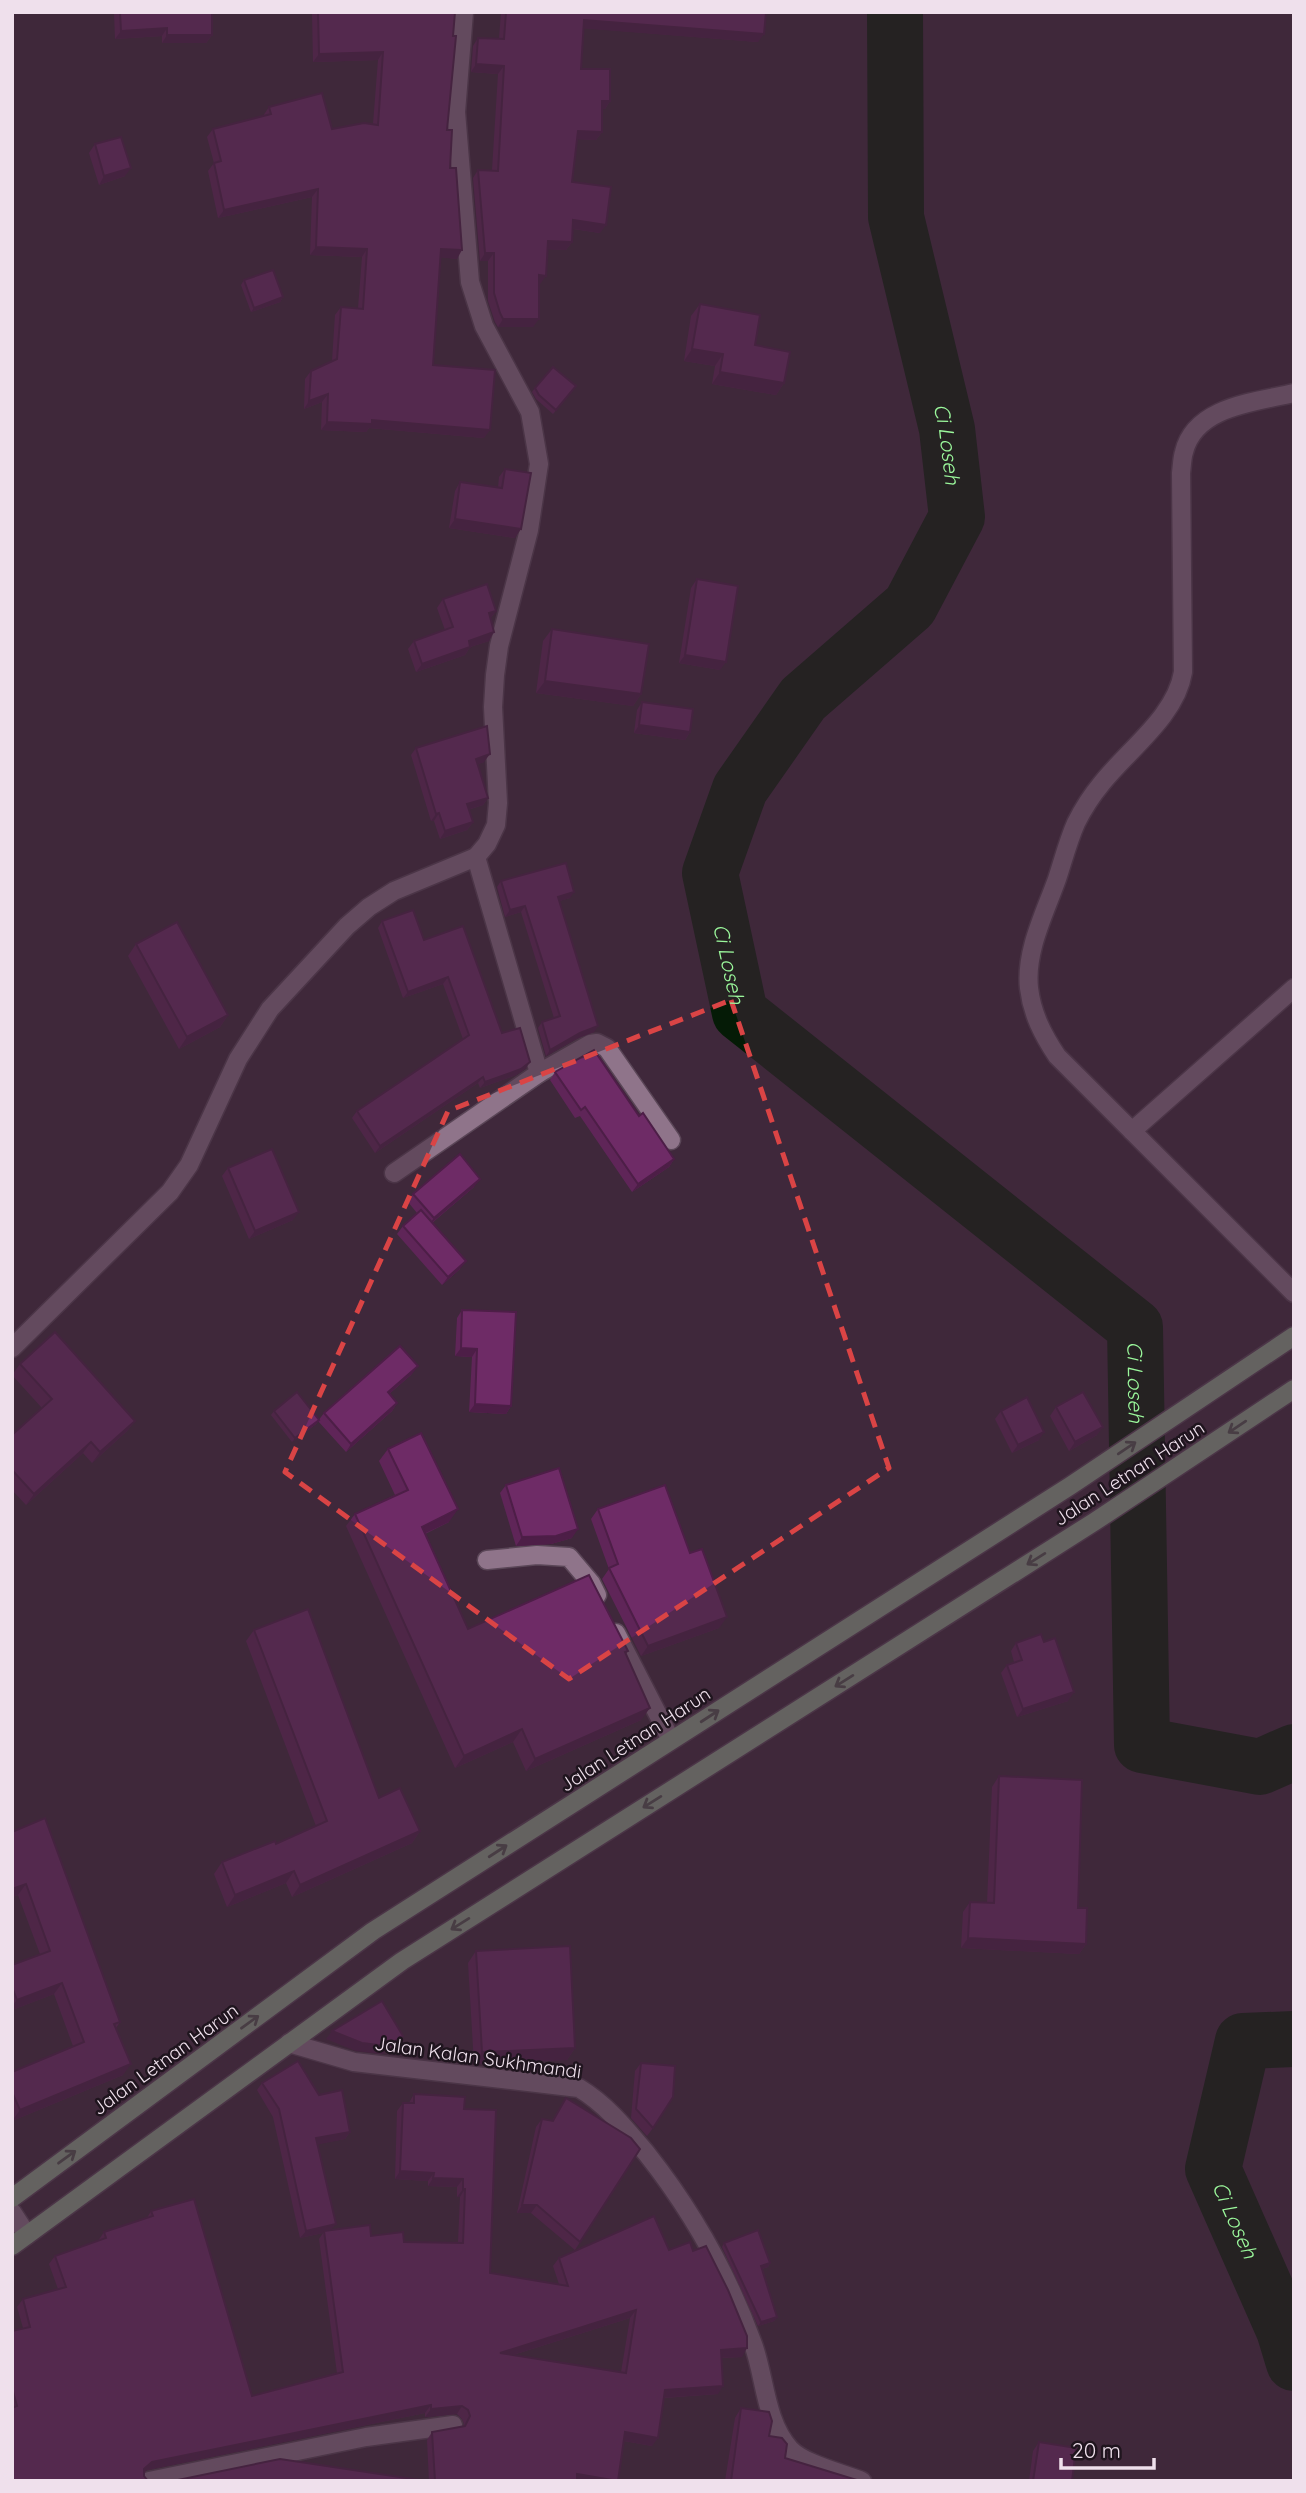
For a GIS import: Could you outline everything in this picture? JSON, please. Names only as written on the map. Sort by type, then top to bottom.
[{"type":"main road","name":"Jalan Letnan Harun","points":[[12,2198],[373,1931],[1070,1486],[1294,1336]]},
{"type":"main road","name":"Jalan Letnan Harun","points":[[12,2246],[402,1961],[1094,1522],[1294,1389]]},
{"type":"street","points":[[12,1348],[170,1192],[188,1165],[252,1033],[270,1009],[347,926],[394,891],[476,858],[487,844],[496,825],[498,803],[493,706],[495,675],[499,646],[528,530],[539,464],[530,412],[484,326],[470,282],[456,112],[464,12]]},
{"type":"street","points":[[1294,393],[1223,411],[1207,419],[1192,433],[1184,450],[1181,473],[1181,686],[1168,709],[1102,783],[1076,824],[1035,942],[1029,986],[1033,1011],[1057,1056],[1294,1293]]},
{"type":"street","points":[[476,858],[539,1073]]},
{"type":"street","points":[[1132,1131],[1294,988]]},
{"type":"street","points":[[394,1173],[539,1073],[590,1044],[602,1044],[607,1048],[671,1140]]},
{"type":"street","points":[[487,1560],[537,1555],[569,1557],[591,1583],[671,1740]]},
{"type":"street","name":"Jalan Kalan Sukhmandi","points":[[289,2043],[354,2062],[579,2088],[598,2099],[626,2128],[672,2187],[716,2258],[753,2345],[769,2407],[789,2448],[800,2457],[862,2481]]},
{"type":"street","points":[[12,2212],[27,2235]]},
{"type":"street","points":[[149,2481],[366,2438],[453,2425]]},
{"type":"highlighted area","points":[[731,1000],[889,1468],[569,1679],[285,1472],[448,1111]]},
{"type":"building","points":[[120,12],[212,12],[212,35],[167,35],[167,28],[121,31]]},
{"type":"building","points":[[318,12],[455,12],[453,36],[456,36],[447,130],[452,130],[450,168],[456,168],[462,250],[441,249],[433,365],[495,370],[490,430],[372,420],[372,424],[327,422],[328,394],[309,401],[311,371],[337,359],[341,307],[363,309],[367,249],[316,247],[318,189],[224,210],[214,163],[221,161],[213,129],[271,114],[269,107],[322,93],[332,129],[364,123],[378,125],[383,52],[319,54]]},
{"type":"building","points":[[506,12],[766,12],[764,34],[584,20],[581,69],[610,69],[610,101],[602,101],[602,132],[578,131],[572,182],[611,187],[606,225],[573,220],[572,242],[548,241],[546,276],[539,275],[539,319],[503,319],[494,293],[494,253],[485,253],[478,170],[498,171],[504,66],[476,64],[478,38],[504,39]]},
{"type":"building","points":[[121,137],[131,168],[104,176],[95,144]]},
{"type":"building","points":[[273,270],[283,297],[254,308],[244,280]]},
{"type":"building","points":[[700,304],[760,315],[755,345],[790,352],[784,383],[720,372],[723,354],[692,349]]},
{"type":"building","points":[[553,367],[576,386],[556,410],[535,388]]},
{"type":"building","points":[[505,469],[531,473],[521,529],[455,519],[460,482],[502,488]]},
{"type":"building","points":[[697,579],[738,586],[726,662],[685,655]]},
{"type":"building","points":[[487,584],[496,611],[489,613],[494,632],[469,641],[470,647],[422,664],[414,641],[453,627],[443,599]]},
{"type":"building","points":[[552,629],[649,644],[641,694],[545,681]]},
{"type":"building","points":[[642,702],[693,709],[690,732],[639,725]]},
{"type":"building","points":[[487,726],[490,754],[476,759],[488,798],[467,804],[473,822],[445,831],[439,813],[436,814],[416,748]]},
{"type":"building","points":[[566,863],[574,892],[558,897],[598,1026],[550,1050],[542,1022],[560,1016],[525,906],[510,910],[501,881]]},
{"type":"building","points":[[413,910],[424,940],[463,926],[502,1033],[520,1028],[530,1062],[521,1069],[485,1082],[483,1077],[380,1146],[357,1111],[469,1035],[448,977],[408,992],[382,921]]},
{"type":"building","points":[[177,922],[228,1015],[187,1037],[136,944]]},
{"type":"building","points":[[594,1050],[639,1116],[643,1113],[674,1159],[638,1184],[585,1107],[581,1110],[555,1072]]},
{"type":"building","points":[[272,1149],[299,1212],[255,1231],[228,1168]]},
{"type":"building","points":[[460,1154],[480,1179],[434,1218],[413,1194]]},
{"type":"building","points":[[421,1210],[466,1261],[448,1277],[403,1226]]},
{"type":"building","points":[[462,1310],[516,1312],[511,1406],[475,1404],[477,1349],[461,1348]]},
{"type":"building","points":[[55,1332],[135,1421],[100,1452],[91,1442],[34,1494],[12,1470],[12,1435],[52,1399],[20,1364]]},
{"type":"building","points":[[400,1346],[418,1366],[388,1392],[397,1403],[351,1444],[324,1413]]},
{"type":"building","points":[[297,1392],[319,1420],[295,1438],[274,1411]]},
{"type":"building","points":[[1083,1392],[1103,1427],[1075,1442],[1056,1407]]},
{"type":"building","points":[[1027,1397],[1044,1432],[1018,1445],[1001,1411]]},
{"type":"building","points":[[421,1433],[458,1509],[422,1527],[468,1629],[589,1575],[628,1651],[625,1652],[650,1708],[535,1759],[522,1729],[464,1756],[355,1514],[408,1490],[388,1449]]},
{"type":"building","points":[[559,1468],[578,1529],[556,1536],[522,1537],[506,1485]]},
{"type":"building","points":[[665,1485],[690,1553],[702,1549],[727,1617],[648,1646],[609,1568],[618,1564],[598,1509]]},
{"type":"building","points":[[308,1609],[379,1798],[400,1788],[420,1831],[300,1885],[294,1871],[235,1895],[222,1862],[275,1841],[276,1844],[327,1821],[254,1630]]},
{"type":"building","points":[[1041,1634],[1044,1642],[1055,1638],[1074,1692],[1023,1709],[1007,1665],[1022,1660],[1016,1643]]},
{"type":"building","points":[[999,1776],[1082,1780],[1078,1908],[1087,1908],[1086,1944],[968,1938],[970,1902],[994,1903]]},
{"type":"building","points":[[45,1818],[120,2022],[114,2024],[131,2064],[20,2110],[12,2092],[12,2072],[84,2042],[62,1983],[17,2000],[12,1987],[12,1965],[50,1951],[26,1884],[12,1889],[12,1832]]},
{"type":"building","points":[[570,1946],[575,2048],[482,2052],[476,1951]]},
{"type":"building","points":[[382,2001],[403,2036],[387,2046],[362,2043],[332,2031]]},
{"type":"building","points":[[298,2061],[319,2095],[342,2090],[350,2132],[316,2138],[336,2224],[306,2231],[279,2109],[262,2083]]},
{"type":"building","points":[[641,2063],[675,2066],[673,2097],[653,2128],[636,2109]]},
{"type":"building","points":[[414,2094],[465,2097],[464,2109],[496,2110],[490,2273],[568,2286],[559,2258],[654,2216],[669,2250],[690,2242],[693,2251],[706,2246],[747,2336],[747,2348],[721,2350],[723,2386],[665,2390],[658,2438],[625,2432],[618,2481],[577,2474],[577,2481],[435,2481],[432,2432],[465,2426],[470,2416],[468,2410],[462,2406],[431,2409],[431,2405],[152,2462],[144,2469],[144,2476],[148,2481],[12,2481],[12,2408],[17,2406],[12,2388],[12,2331],[30,2327],[23,2299],[66,2287],[55,2256],[106,2238],[104,2232],[153,2216],[151,2211],[194,2199],[252,2396],[343,2372],[324,2231],[370,2225],[371,2236],[403,2232],[404,2242],[463,2243],[463,2179],[433,2178],[434,2173],[400,2171],[403,2103],[414,2103]],"holes":[[[636,2310],[626,2373],[500,2353]]]},
{"type":"building","points":[[566,2098],[631,2138],[640,2149],[580,2242],[537,2205],[522,2205],[542,2119],[553,2121]]},
{"type":"building","points":[[758,2230],[770,2263],[761,2266],[777,2317],[761,2322],[724,2243]]},
{"type":"building","points":[[741,2408],[769,2412],[772,2421],[769,2436],[782,2438],[787,2444],[785,2458],[860,2481],[731,2481]]},
{"type":"building","points":[[1039,2442],[1076,2448],[1072,2481],[1033,2481]]},
{"type":"building","points":[[280,2459],[426,2481],[173,2481]]},
{"type":"waterway","name":"Ci Loseh","points":[[895,12],[896,217],[947,429],[957,517],[910,606],[803,699],[740,789],[710,873],[740,1013],[1135,1327],[1142,1745],[1260,1767],[1294,1752]]},
{"type":"waterway","name":"Ci Loseh","points":[[1294,2039],[1243,2041],[1213,2169],[1284,2330],[1294,2363]]}]
